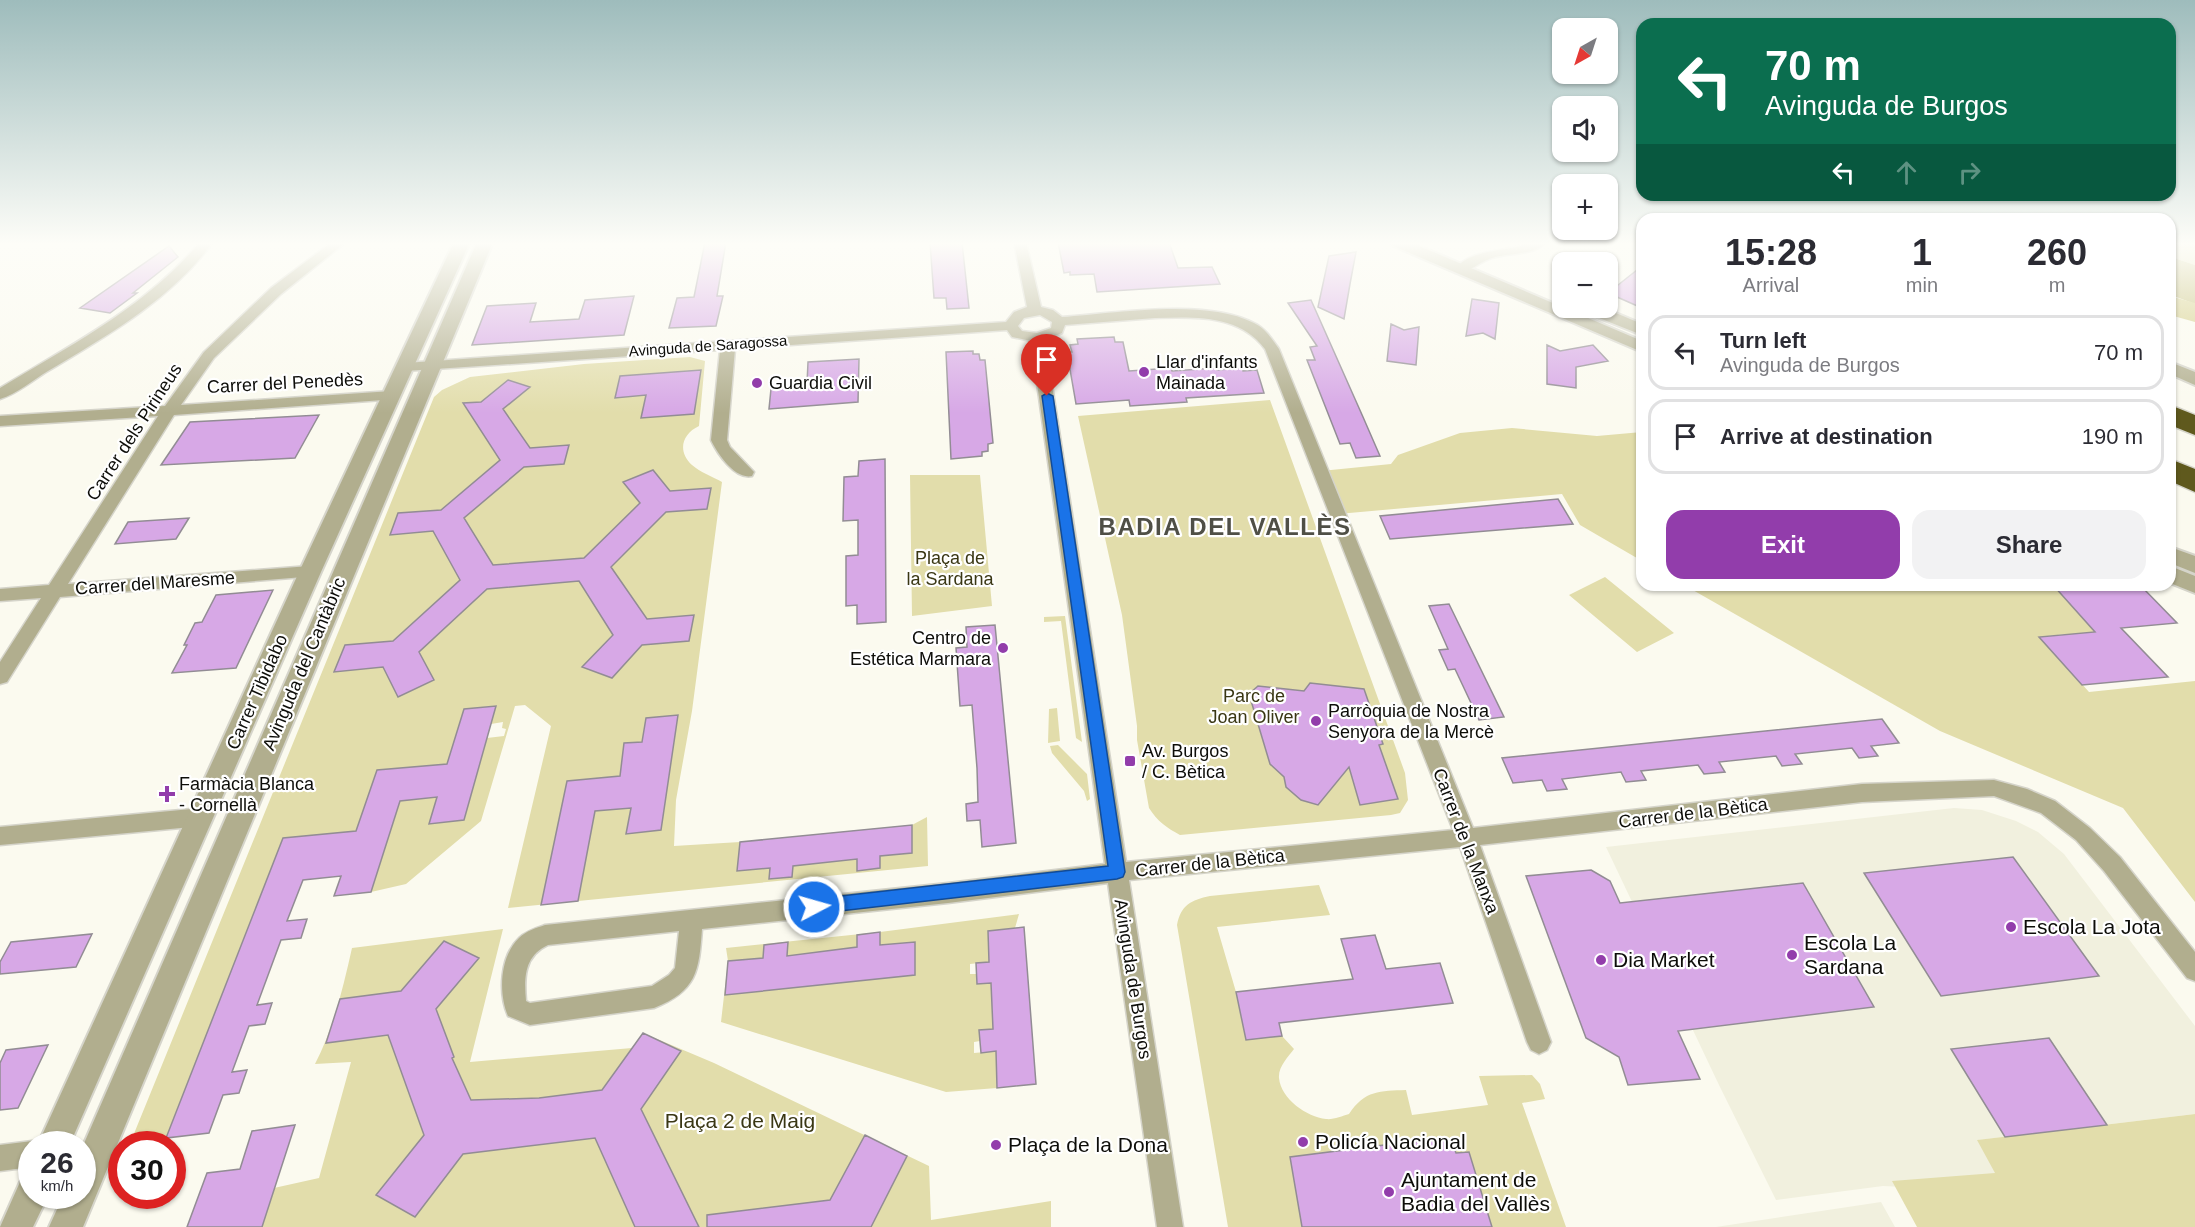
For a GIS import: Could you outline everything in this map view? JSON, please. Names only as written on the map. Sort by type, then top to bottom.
[{"type":"highway","points":[[2176,416],[2195,426]]},
{"type":"highway","points":[[2176,459],[2195,469]]},
{"type":"highway","points":[[2176,471],[2195,482]]},
{"type":"street","points":[[0,394],[148,299]]},
{"type":"street","name":"Carrer dels Pirineus","points":[[0,677],[57,591],[170,409],[209,355],[267,299]]},
{"type":"street","name":"Carrer Tibidabo","points":[[60,1131],[310,572],[436,299]]},
{"type":"street","name":"Avinguda del Cantàbric","points":[[96,1154],[460,299]]},
{"type":"street","points":[[1032,299],[1035,311]]},
{"type":"street","points":[[1531,299],[1636,344]]},
{"type":"street","points":[[1035,311],[1050,314],[1059,321],[1057,330],[1053,334],[1038,338],[1017,334],[1011,326],[1012,321],[1020,314],[1035,311]]},
{"type":"street","name":"Carrer de la Manxa","points":[[1059,321],[1177,314],[1219,315],[1249,325],[1263,335],[1276,360],[1467,838],[1539,1042]]},
{"type":"street","points":[[1614,318],[1636,327]]},
{"type":"street","name":"Avinguda de Saragossa","points":[[405,367],[1011,326]]},
{"type":"street","name":"Avinguda de Burgos","points":[[1038,338],[1170,1227]]},
{"type":"street","points":[[728,345],[719,440],[723,449],[746,472]]},
{"type":"street","points":[[2176,370],[2195,379]]},
{"type":"street","name":"Carrer del Penedès","points":[[0,421],[392,396]]},
{"type":"street","points":[[2176,556],[2195,564]]},
{"type":"street","name":"Carrer del Maresme","points":[[0,595],[310,572]]},
{"type":"street","points":[[2176,577],[2195,585]]},
{"type":"street","name":"Carrer de la Bètica","points":[[691,920],[687,965],[682,980],[673,989],[654,997],[530,1014],[516,1008],[512,992],[519,960],[526,945],[545,935],[1862,794],[1994,788],[2020,795],[2048,807],[2083,834],[2112,864],[2195,970]]},
{"type":"street","points":[[0,837],[241,813]]},
{"type":"street","points":[[0,1158],[18,1156]]},
{"type":"street","points":[[16,1227],[25,1209]]},
{"type":"street","points":[[66,1227],[74,1209]]},
{"type":"shaded area","points":[[2182,299],[2195,299],[2195,304]]},
{"type":"shaded area","points":[[1954,808],[1982,810],[2016,821],[2038,832],[2064,854],[2195,1026],[2195,1114],[1978,1140],[1999,1173],[1904,1187],[1883,1186],[1776,1200],[1606,847]]},
{"type":"shaded area","points":[[1881,1202],[1895,1227],[1716,1227]]},
{"type":"green space","points":[[690,357],[705,361],[699,426],[685,438],[683,449],[687,460],[695,468],[722,482],[692,711],[676,800],[674,846],[740,842],[912,825],[927,817],[928,866],[508,908],[551,726],[525,705],[515,706],[481,821],[406,884],[371,892],[400,801],[437,797],[429,824],[464,820],[487,738],[504,736],[506,729],[502,728],[503,722],[491,724],[495,706],[464,709],[440,789],[405,785],[347,858],[319,835],[283,838],[169,1131],[135,1131],[434,397],[442,390],[470,377],[584,364]]},
{"type":"green space","name":"Parc de Joan Oliver","points":[[1270,400],[1405,773],[1408,800],[1400,813],[1391,815],[1180,835],[1163,824],[1149,808],[1137,740],[1122,615],[1078,416]]},
{"type":"green space","points":[[1512,428],[1597,436],[1636,433],[1636,558],[1580,525],[1562,494],[1338,514],[1321,471],[1391,464],[1398,455],[1460,433]]},
{"type":"green space","name":"Plaça de la Sardana","points":[[910,475],[980,475],[992,606],[912,616]]},
{"type":"green space","points":[[1605,577],[1674,633],[1637,652],[1569,595]]},
{"type":"green space","points":[[1695,591],[2058,591],[2108,646],[2084,654],[2066,634],[2040,637],[2089,692],[2195,681],[2195,902],[2123,808],[1940,731]]},
{"type":"green space","points":[[1065,616],[1082,742],[1076,738],[1061,621],[1044,622],[1044,617]]},
{"type":"green space","points":[[1057,708],[1060,741],[1048,743],[1049,709]]},
{"type":"green space","points":[[1058,745],[1087,774],[1090,799],[1087,801],[1084,791],[1052,753],[1050,746]]},
{"type":"green space","points":[[1319,885],[1330,915],[1217,927],[1236,992],[1246,1039],[1282,1036],[1294,1049],[1284,1062],[1279,1074],[1281,1086],[1290,1100],[1311,1115],[1329,1119],[1349,1114],[1361,1100],[1374,1093],[1406,1090],[1412,1115],[1488,1105],[1479,1076],[1532,1075],[1540,1084],[1545,1099],[1522,1103],[1566,1227],[1228,1227],[1177,925],[1181,913],[1188,904],[1210,896]]},
{"type":"green space","points":[[1019,914],[1015,928],[988,931],[989,962],[970,964],[970,974],[976,974],[977,984],[991,983],[993,1029],[979,1030],[980,1041],[974,1042],[974,1053],[996,1051],[997,1088],[946,1092],[721,1022],[728,961],[726,948],[880,932]]},
{"type":"green space","name":"Plaça 2 de Maig","points":[[503,929],[470,1062],[632,1048],[643,1033],[714,1063],[929,1166],[931,1220],[1051,1201],[1051,1227],[219,1227],[274,1188],[319,1178],[351,1062],[315,1064],[333,1022],[352,948]]},
{"type":"green space","points":[[2195,1114],[2195,1227],[1917,1227],[1892,1181],[1995,1173],[1977,1140]]},
{"type":"building","points":[[93,299],[129,299],[110,313],[80,308]]},
{"type":"building","points":[[633,299],[624,335],[472,345],[487,306],[536,303],[530,322],[579,319],[585,300]]},
{"type":"building","points":[[677,299],[722,299],[716,326],[669,328]]},
{"type":"building","points":[[946,299],[968,299],[969,308],[947,309]]},
{"type":"building","points":[[1320,299],[1348,299],[1344,319],[1318,307]]},
{"type":"building","points":[[1472,299],[1499,303],[1495,339],[1483,333],[1466,336]]},
{"type":"building","points":[[1622,299],[1636,299],[1636,305]]},
{"type":"building","points":[[1311,300],[1380,456],[1356,458],[1350,443],[1340,444],[1307,360],[1315,360],[1310,347],[1317,346],[1288,303]]},
{"type":"building","points":[[1391,324],[1404,330],[1419,327],[1416,365],[1387,361]]},
{"type":"building","name":"Llar d'infants Mainada","points":[[1114,337],[1115,342],[1123,342],[1129,371],[1171,368],[1172,371],[1216,368],[1217,370],[1242,368],[1243,371],[1257,370],[1264,393],[1186,398],[1187,402],[1130,406],[1129,400],[1076,404],[1067,352],[1072,352],[1070,345],[1078,344],[1077,339]]},
{"type":"building","points":[[1547,345],[1560,351],[1593,345],[1608,361],[1576,367],[1576,388],[1547,384]]},
{"type":"building","points":[[973,351],[973,354],[979,354],[980,360],[985,360],[993,443],[988,444],[988,451],[982,452],[982,456],[951,459],[946,352]]},
{"type":"building","points":[[859,359],[858,402],[769,409],[771,389],[778,388],[778,386],[807,384],[808,362]]},
{"type":"building","points":[[701,370],[694,414],[641,418],[646,395],[615,398],[620,376]]},
{"type":"building","points":[[508,380],[530,387],[503,409],[530,448],[569,445],[564,464],[524,467],[464,518],[493,565],[584,558],[640,503],[623,482],[653,470],[670,491],[711,488],[707,509],[666,512],[611,567],[647,619],[694,615],[689,641],[642,645],[612,678],[582,667],[613,635],[579,581],[487,589],[419,652],[434,680],[398,697],[383,667],[334,672],[345,645],[393,641],[460,580],[433,531],[390,535],[398,513],[441,510],[500,460],[463,403],[481,402]]},
{"type":"building","points":[[319,415],[295,458],[161,465],[190,422]]},
{"type":"building","points":[[885,459],[886,622],[857,624],[857,605],[846,606],[846,556],[858,555],[858,520],[843,521],[844,477],[858,476],[859,461]]},
{"type":"building","points":[[1558,499],[1573,524],[1390,539],[1380,516]]},
{"type":"building","points":[[189,518],[176,539],[115,544],[128,522]]},
{"type":"building","points":[[273,590],[236,668],[172,673],[187,645],[184,645],[195,623],[202,622],[216,595]]},
{"type":"building","points":[[2058,591],[2146,591],[2177,623],[2121,628],[2168,677],[2082,685],[2039,637],[2095,632]]},
{"type":"building","points":[[1449,604],[1504,717],[1479,720],[1455,669],[1448,670],[1439,650],[1448,649],[1429,606]]},
{"type":"building","points":[[995,625],[1016,843],[982,847],[980,820],[967,821],[966,804],[978,802],[977,768],[972,705],[960,706],[956,648],[967,647],[966,627]]},
{"type":"building","name":"Parròquia de Nostra Senyora de la Mercè","points":[[1310,683],[1364,689],[1383,744],[1379,745],[1398,799],[1360,805],[1349,767],[1318,805],[1301,800],[1286,787],[1284,777],[1270,764],[1249,694],[1258,686],[1304,691]]},
{"type":"building","points":[[496,706],[464,820],[429,824],[437,797],[400,801],[371,892],[334,896],[341,876],[303,880],[287,921],[307,919],[301,938],[281,940],[257,1005],[272,1003],[265,1024],[249,1026],[232,1072],[247,1070],[239,1093],[223,1095],[209,1133],[186,1136],[186,1131],[169,1131],[283,838],[356,831],[377,770],[447,764],[464,709]]},
{"type":"building","points":[[678,715],[661,830],[626,834],[631,808],[595,811],[578,901],[541,905],[567,781],[620,776],[624,743],[642,742],[646,718]]},
{"type":"building","points":[[1882,719],[1899,743],[1871,746],[1878,756],[1859,758],[1852,748],[1795,754],[1802,764],[1782,766],[1776,756],[1719,762],[1725,772],[1704,774],[1698,765],[1641,771],[1646,780],[1626,782],[1621,772],[1562,779],[1567,789],[1547,791],[1542,780],[1513,783],[1502,758]]},
{"type":"building","points":[[912,825],[912,853],[880,856],[880,868],[857,871],[857,859],[793,866],[792,877],[769,879],[770,868],[737,871],[740,842]]},
{"type":"building","name":"Escola La Jota","points":[[2013,857],[2099,976],[1941,996],[1864,873]]},
{"type":"building","points":[[1591,870],[1610,881],[1620,903],[1803,883],[1874,1007],[1678,1031],[1700,1079],[1628,1085],[1619,1057],[1586,1038],[1526,876]]},
{"type":"building","points":[[1024,927],[1036,1084],[997,1088],[996,1051],[981,1053],[979,1030],[993,1029],[991,983],[977,984],[976,963],[989,962],[988,931]]},
{"type":"building","points":[[880,932],[880,945],[915,942],[915,975],[725,995],[728,961],[763,958],[764,945],[788,942],[787,956],[857,947],[857,935]]},
{"type":"building","points":[[92,934],[76,967],[0,974],[0,962],[11,942]]},
{"type":"building","points":[[1375,935],[1386,969],[1440,963],[1453,1003],[1279,1023],[1282,1036],[1246,1040],[1236,992],[1353,979],[1341,939]]},
{"type":"building","points":[[444,941],[479,958],[436,1009],[454,1057],[452,1058],[471,1100],[539,1098],[602,1090],[643,1033],[681,1051],[641,1109],[699,1227],[635,1227],[595,1138],[463,1154],[415,1217],[376,1195],[424,1135],[388,1035],[326,1043],[340,999],[401,991]]},
{"type":"building","points":[[2049,1038],[2107,1125],[2005,1137],[1951,1049]]},
{"type":"building","points":[[48,1045],[18,1108],[0,1110],[0,1063],[6,1050]]},
{"type":"building","points":[[295,1125],[262,1227],[187,1227],[207,1173],[240,1169],[252,1131]]},
{"type":"building","points":[[865,1135],[907,1156],[871,1227],[707,1227],[707,1215],[830,1200]]},
{"type":"building","name":"Ajuntament de Badia del Vallès","points":[[1451,1140],[1456,1153],[1469,1152],[1492,1227],[1302,1227],[1290,1157],[1408,1142]]},
{"type":"waterway","points":[[2176,307],[2195,313]]},
{"type":"place","name":"Llar d'infants Mainada","points":[[1144,372]]},
{"type":"place","name":"Guardia Civil","points":[[757,383]]},
{"type":"place","name":"Centro de Estética Marmara","points":[[1003,648]]},
{"type":"place","name":"Parròquia de Nostra Senyora de la Mercè","points":[[1316,721]]},
{"type":"place","name":"Av. Burgos / C. Bètica","points":[[1130,761]]},
{"type":"place","name":"Farmàcia Blanca - Cornellà","points":[[167,794]]},
{"type":"place","name":"Escola La Jota","points":[[2011,927]]},
{"type":"place","name":"Escola La Sardana","points":[[1792,955]]},
{"type":"place","name":"Dia Market","points":[[1601,960]]},
{"type":"place","name":"Policía Nacional","points":[[1303,1142]]},
{"type":"place","name":"Plaça de la Dona","points":[[996,1145]]},
{"type":"place","name":"Ajuntament de Badia del Vallès","points":[[1389,1192]]},
{"type":"district","name":"BADIA DEL VALLÈS","points":[[1225,527]]},
{"type":"route","points":[[814,907],[1117,872],[1047,396]]}]
